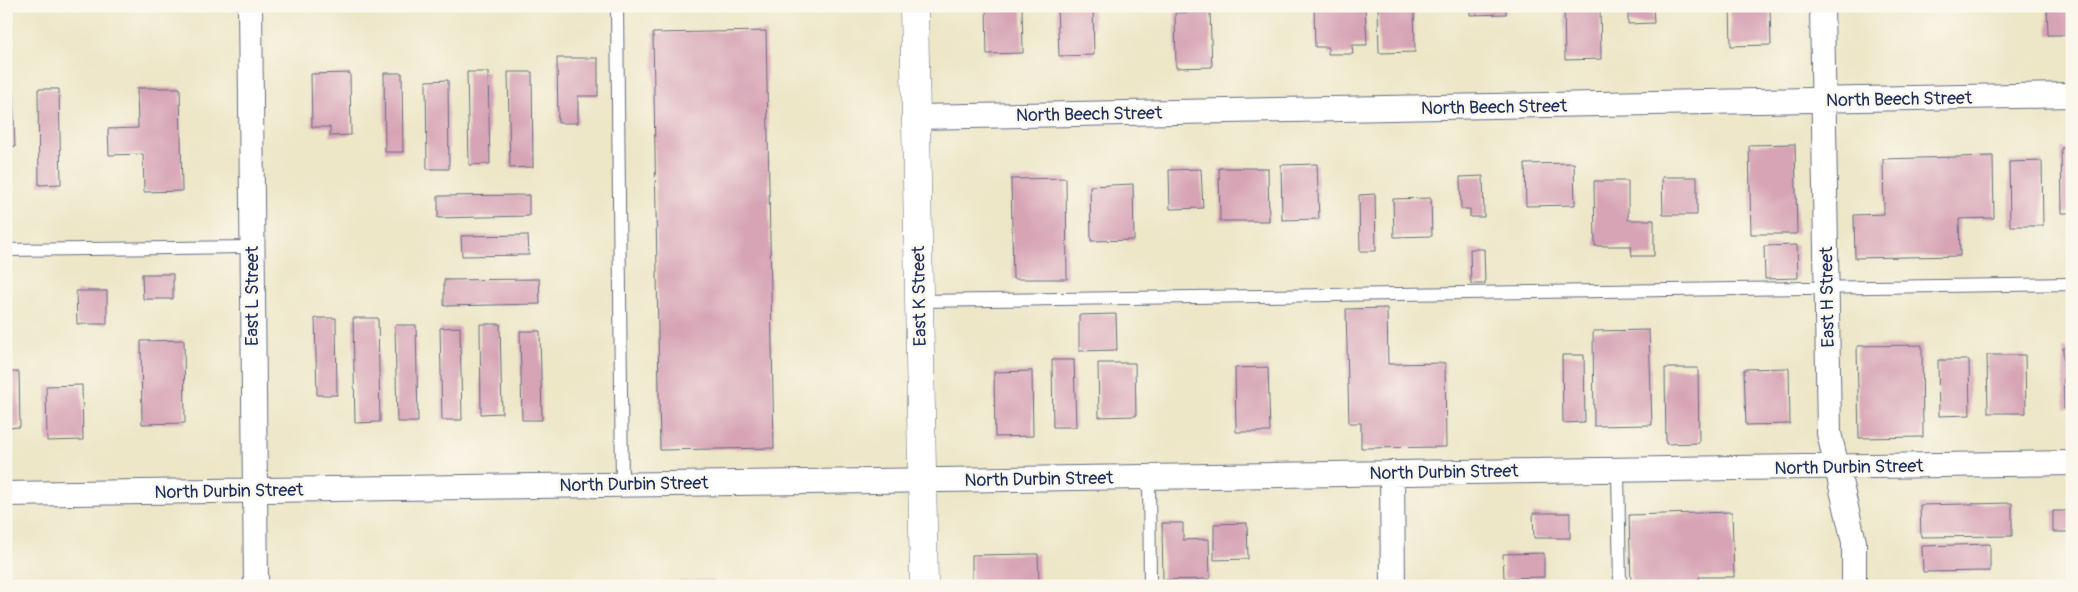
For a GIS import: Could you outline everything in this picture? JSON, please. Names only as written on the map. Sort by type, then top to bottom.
[{"type":"street","name":"East L Street","points":[[250,6],[256,586]]},
{"type":"street","name":"East K Street","points":[[914,6],[924,586]]},
{"type":"street","name":"East H Street","points":[[1822,6],[1829,433],[1854,542],[1854,586]]},
{"type":"street","name":"North Beech Street","points":[[916,117],[2072,96]]},
{"type":"street","name":"North Durbin Street","points":[[6,494],[2072,463]]},
{"type":"street","points":[[1392,473],[1393,586]]},
{"type":"lane","points":[[617,6],[622,484]]},
{"type":"lane","points":[[6,250],[252,247]]},
{"type":"lane","points":[[919,301],[2072,284]]},
{"type":"lane","points":[[1618,470],[1620,586]]},
{"type":"lane","points":[[1149,477],[1150,586]]},
{"type":"building","points":[[986,6],[1022,6],[1023,53],[987,54]]},
{"type":"building","points":[[1057,6],[1093,6],[1094,55],[1059,56]]},
{"type":"building","points":[[1314,6],[1365,6],[1367,45],[1352,45],[1353,54],[1328,54],[1328,47],[1315,47]]},
{"type":"building","points":[[1378,6],[1414,6],[1415,52],[1379,53]]},
{"type":"building","points":[[1470,6],[1506,6],[1506,14],[1470,15]]},
{"type":"building","points":[[1564,6],[1600,6],[1601,59],[1565,60]]},
{"type":"building","points":[[1628,6],[1653,6],[1654,23],[1628,24]]},
{"type":"building","points":[[1730,6],[1770,6],[1771,45],[1731,46]]},
{"type":"building","points":[[2047,6],[2072,6],[2072,35],[2048,35]]},
{"type":"building","points":[[1210,12],[1212,67],[1176,68],[1175,13]]},
{"type":"building","points":[[766,31],[774,448],[660,450],[653,33]]},
{"type":"building","points":[[557,58],[598,58],[598,96],[578,96],[578,123],[558,123]]},
{"type":"building","points":[[467,72],[488,72],[490,164],[469,165]]},
{"type":"building","points":[[508,72],[532,72],[533,167],[510,168]]},
{"type":"building","points":[[350,73],[351,135],[330,136],[330,127],[312,127],[311,74]]},
{"type":"building","points":[[384,73],[402,73],[403,152],[385,152]]},
{"type":"building","points":[[448,80],[449,169],[427,169],[426,81]]},
{"type":"building","points":[[137,88],[180,88],[182,191],[144,192],[143,154],[109,155],[108,129],[138,128]]},
{"type":"building","points":[[38,89],[59,89],[61,184],[39,185]]},
{"type":"building","points":[[13,91],[15,147],[6,147],[6,92]]},
{"type":"building","points":[[1795,144],[1797,234],[1751,234],[1749,145]]},
{"type":"building","points":[[2061,148],[2072,148],[2072,213],[2062,213]]},
{"type":"building","points":[[1993,156],[1994,218],[1959,219],[1960,256],[1855,258],[1854,215],[1884,214],[1883,159]]},
{"type":"building","points":[[2042,161],[2043,226],[2010,226],[2009,162]]},
{"type":"building","points":[[1574,163],[1575,205],[1526,206],[1525,164]]},
{"type":"building","points":[[1317,164],[1319,219],[1282,220],[1281,165]]},
{"type":"building","points":[[1219,168],[1268,168],[1269,221],[1220,221]]},
{"type":"building","points":[[1201,169],[1203,208],[1170,209],[1169,170]]},
{"type":"building","points":[[1483,176],[1484,217],[1470,217],[1470,209],[1461,209],[1460,177]]},
{"type":"building","points":[[1662,177],[1697,177],[1697,215],[1663,215]]},
{"type":"building","points":[[1066,178],[1067,279],[1013,279],[1011,179]]},
{"type":"building","points":[[1594,181],[1628,181],[1628,220],[1654,220],[1654,256],[1632,256],[1631,246],[1595,246]]},
{"type":"building","points":[[1133,184],[1134,240],[1091,241],[1090,186]]},
{"type":"building","points":[[1375,194],[1376,251],[1360,251],[1359,195]]},
{"type":"building","points":[[529,195],[529,216],[438,218],[438,196]]},
{"type":"building","points":[[1431,198],[1432,236],[1394,237],[1393,199]]},
{"type":"building","points":[[528,235],[529,255],[462,256],[461,236]]},
{"type":"building","points":[[1797,245],[1798,278],[1765,279],[1764,246]]},
{"type":"building","points":[[1470,249],[1484,249],[1485,284],[1471,284]]},
{"type":"building","points":[[142,274],[173,274],[173,299],[143,299]]},
{"type":"building","points":[[539,279],[540,304],[444,306],[444,280]]},
{"type":"building","points":[[76,291],[107,291],[107,324],[77,324]]},
{"type":"building","points":[[1387,308],[1388,364],[1445,363],[1446,447],[1361,448],[1361,423],[1349,423],[1346,309]]},
{"type":"building","points":[[1116,314],[1117,350],[1079,351],[1079,315]]},
{"type":"building","points":[[315,318],[336,318],[337,395],[317,395]]},
{"type":"building","points":[[353,318],[378,318],[380,422],[355,423]]},
{"type":"building","points":[[480,324],[500,324],[502,413],[481,414]]},
{"type":"building","points":[[395,325],[416,325],[418,422],[397,422]]},
{"type":"building","points":[[460,327],[462,420],[442,420],[440,328]]},
{"type":"building","points":[[1649,330],[1652,425],[1594,426],[1593,331]]},
{"type":"building","points":[[520,331],[540,331],[542,420],[522,420]]},
{"type":"building","points":[[184,340],[185,423],[142,424],[141,341]]},
{"type":"building","points":[[1922,345],[1923,437],[1859,438],[1857,346]]},
{"type":"building","points":[[2063,348],[2072,348],[2072,408],[2064,409]]},
{"type":"building","points":[[1562,355],[1584,355],[1585,422],[1563,423]]},
{"type":"building","points":[[1987,355],[2025,355],[2026,413],[1988,413]]},
{"type":"building","points":[[1052,360],[1074,360],[1076,427],[1053,427]]},
{"type":"building","points":[[1938,360],[1969,360],[1970,415],[1939,416]]},
{"type":"building","points":[[1098,363],[1135,363],[1136,416],[1099,417]]},
{"type":"building","points":[[1268,367],[1270,432],[1236,432],[1235,368]]},
{"type":"building","points":[[1665,368],[1698,368],[1699,443],[1666,444]]},
{"type":"building","points":[[1789,368],[1790,424],[1746,425],[1744,369]]},
{"type":"building","points":[[1032,371],[1033,436],[995,437],[994,372]]},
{"type":"building","points":[[6,372],[19,372],[20,427],[6,428]]},
{"type":"building","points":[[82,385],[83,440],[47,441],[46,386]]},
{"type":"building","points":[[2012,503],[2012,536],[1921,537],[1920,505]]},
{"type":"building","points":[[2053,511],[2072,511],[2072,532],[2053,532]]},
{"type":"building","points":[[1732,512],[1734,577],[1699,577],[1699,586],[1631,586],[1629,515]]},
{"type":"building","points":[[1533,513],[1570,513],[1570,538],[1534,538]]},
{"type":"building","points":[[1162,523],[1183,523],[1183,540],[1209,539],[1210,579],[1163,580]]},
{"type":"building","points":[[1247,523],[1248,559],[1214,560],[1214,524]]},
{"type":"building","points":[[1990,544],[1990,571],[1923,572],[1922,546]]},
{"type":"building","points":[[1544,553],[1544,577],[1504,578],[1503,554]]},
{"type":"building","points":[[1038,554],[1039,586],[972,586],[972,555]]},
{"type":"building","points":[[714,580],[714,586],[678,586],[678,581]]}]
